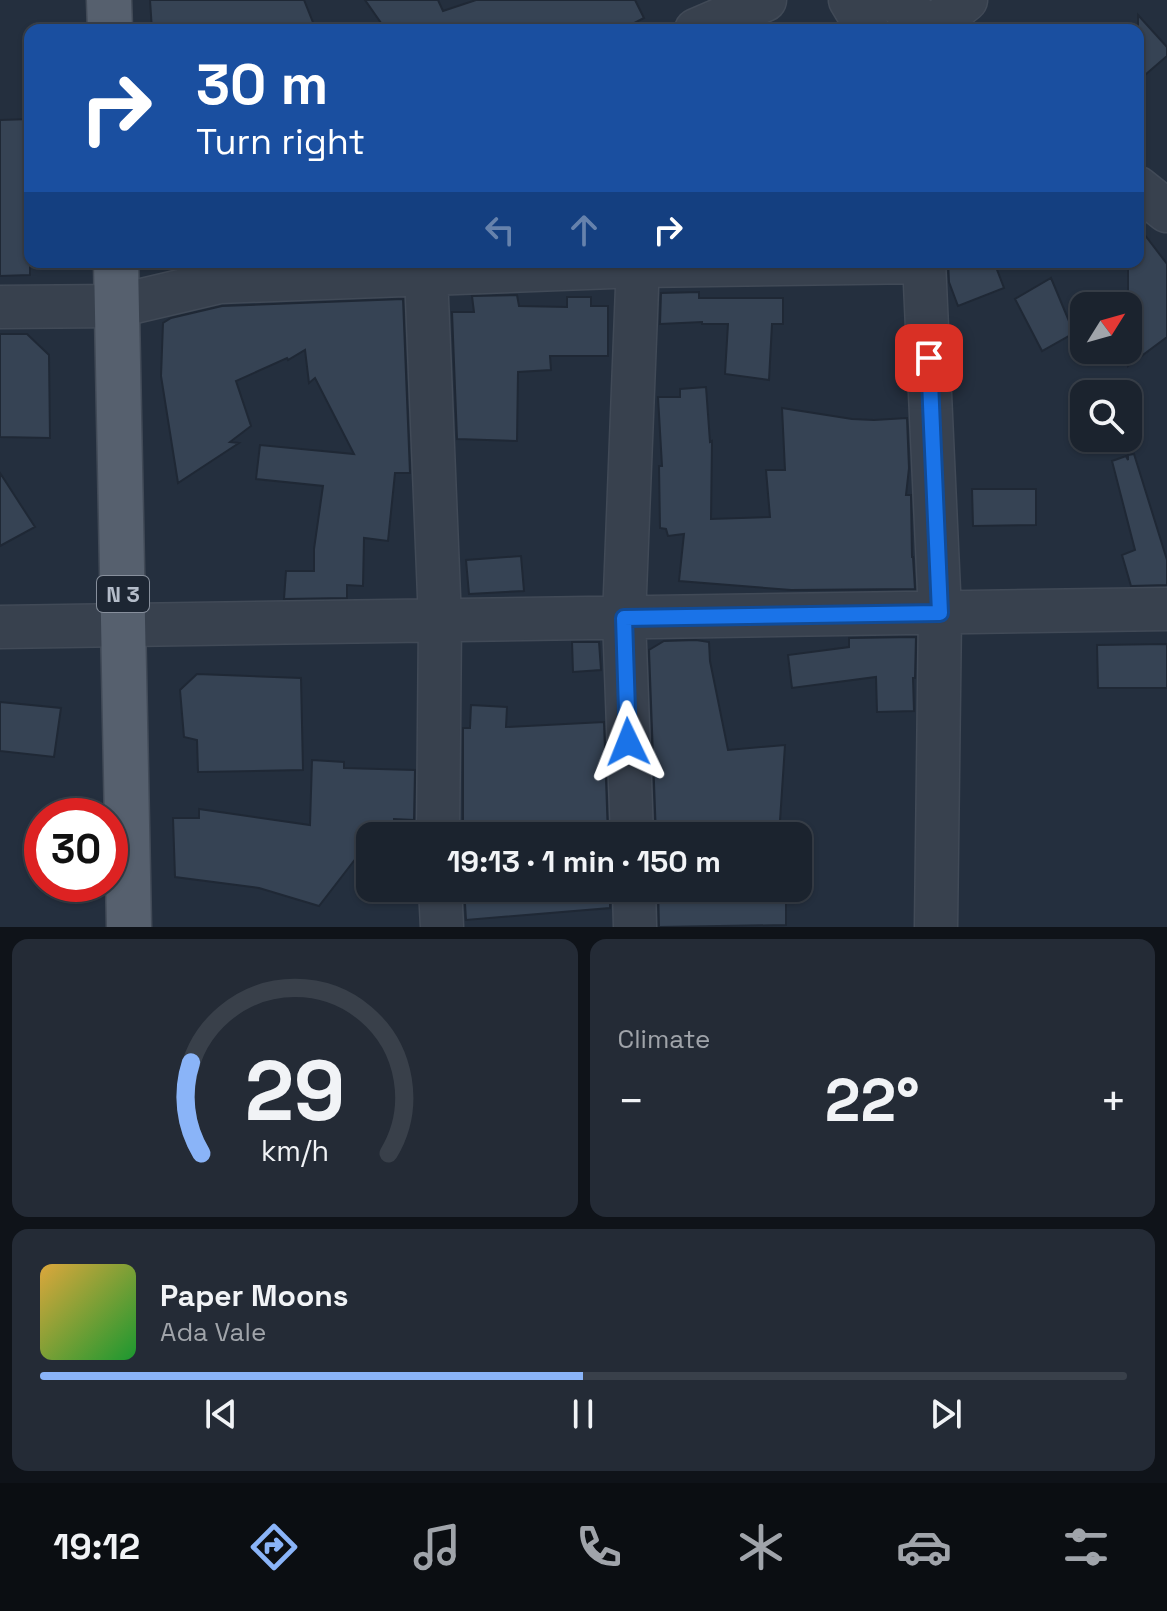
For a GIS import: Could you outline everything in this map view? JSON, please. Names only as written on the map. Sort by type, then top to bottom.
[{"type":"main road","points":[[109,0],[110,24]]},
{"type":"main road","name":"N 3","points":[[116,268],[129,927]]},
{"type":"street","points":[[710,24],[765,0]]},
{"type":"street","points":[[850,0],[864,24]]},
{"type":"street","points":[[895,0],[926,24]]},
{"type":"street","points":[[938,24],[966,0]]},
{"type":"street","points":[[1144,193],[1167,211]]},
{"type":"street","points":[[0,307],[117,306],[234,272],[426,274],[554,268]]},
{"type":"street","points":[[631,822],[624,618],[639,268]]},
{"type":"street","points":[[924,268],[940,613],[936,927]]},
{"type":"street","points":[[426,274],[440,621],[438,822]]},
{"type":"street","points":[[0,627],[1167,609]]},
{"type":"street","points":[[441,902],[442,927]]},
{"type":"street","points":[[634,902],[635,927]]},
{"type":"building","points":[[150,0],[304,0],[314,24],[152,24]]},
{"type":"building","points":[[365,0],[438,0],[443,11],[476,0],[635,0],[644,18],[632,24],[382,24]]},
{"type":"building","points":[[1138,15],[1167,47],[1167,56],[1144,76],[1144,24],[1138,24]]},
{"type":"building","points":[[24,119],[24,268],[30,268],[30,275],[0,276],[0,120]]},
{"type":"building","points":[[1144,234],[1167,264],[1167,337],[1142,356],[1142,292],[1128,292],[1128,268],[1144,268]]},
{"type":"building","points":[[948,268],[996,268],[1004,288],[958,306],[949,282]]},
{"type":"building","points":[[1051,278],[1070,323],[1070,335],[1042,351],[1015,299]]},
{"type":"building","points":[[699,292],[699,298],[783,298],[783,324],[772,324],[769,380],[725,374],[728,324],[660,324],[661,293]]},
{"type":"building","points":[[517,295],[519,306],[567,307],[567,297],[591,297],[591,306],[608,306],[608,356],[550,356],[551,370],[518,372],[517,441],[457,439],[452,312],[474,312],[472,296]]},
{"type":"building","points":[[403,299],[410,473],[395,473],[388,541],[364,538],[363,586],[347,585],[347,598],[284,599],[286,571],[314,571],[323,486],[256,479],[260,445],[354,454],[315,378],[309,383],[305,350],[236,381],[251,426],[230,442],[239,443],[178,483],[161,376],[163,323],[171,318],[222,306]]},
{"type":"building","points":[[0,334],[27,334],[49,355],[50,438],[0,437]]},
{"type":"building","points":[[706,387],[712,441],[711,519],[770,517],[766,470],[785,470],[782,408],[852,419],[907,418],[909,468],[906,495],[911,495],[915,589],[791,590],[679,581],[684,534],[668,536],[666,529],[660,528],[659,466],[662,466],[658,397],[680,397],[680,389]]},
{"type":"building","points":[[1134,454],[1167,560],[1167,585],[1131,586],[1122,555],[1135,550],[1112,461],[1126,456],[1128,460],[1128,455]]},
{"type":"building","points":[[0,473],[35,527],[0,546]]},
{"type":"building","points":[[972,489],[1036,489],[1036,525],[973,526]]},
{"type":"building","points":[[521,556],[524,591],[469,594],[466,560]]},
{"type":"building","points":[[916,637],[914,711],[877,712],[876,677],[792,688],[788,655],[849,647],[849,638]]},
{"type":"building","points":[[664,641],[709,642],[728,750],[785,745],[780,822],[655,822],[649,650]]},
{"type":"building","points":[[572,642],[599,642],[601,670],[573,672]]},
{"type":"building","points":[[1167,644],[1167,688],[1098,688],[1097,645]]},
{"type":"building","points":[[197,674],[301,678],[303,770],[198,772],[197,740],[184,737],[180,690]]},
{"type":"building","points":[[0,702],[61,708],[54,757],[0,751]]},
{"type":"building","points":[[471,705],[507,707],[506,727],[604,722],[608,822],[463,822],[463,728],[470,728]]},
{"type":"building","points":[[312,760],[344,762],[344,768],[415,770],[414,820],[356,822],[356,858],[319,906],[259,888],[175,877],[173,818],[199,818],[199,809],[310,825]]},
{"type":"building","points":[[465,902],[610,902],[610,908],[466,920]]},
{"type":"building","points":[[658,902],[786,902],[786,925],[659,927]]},
{"type":"route","points":[[628,742],[624,618],[940,613],[929,358]]}]
